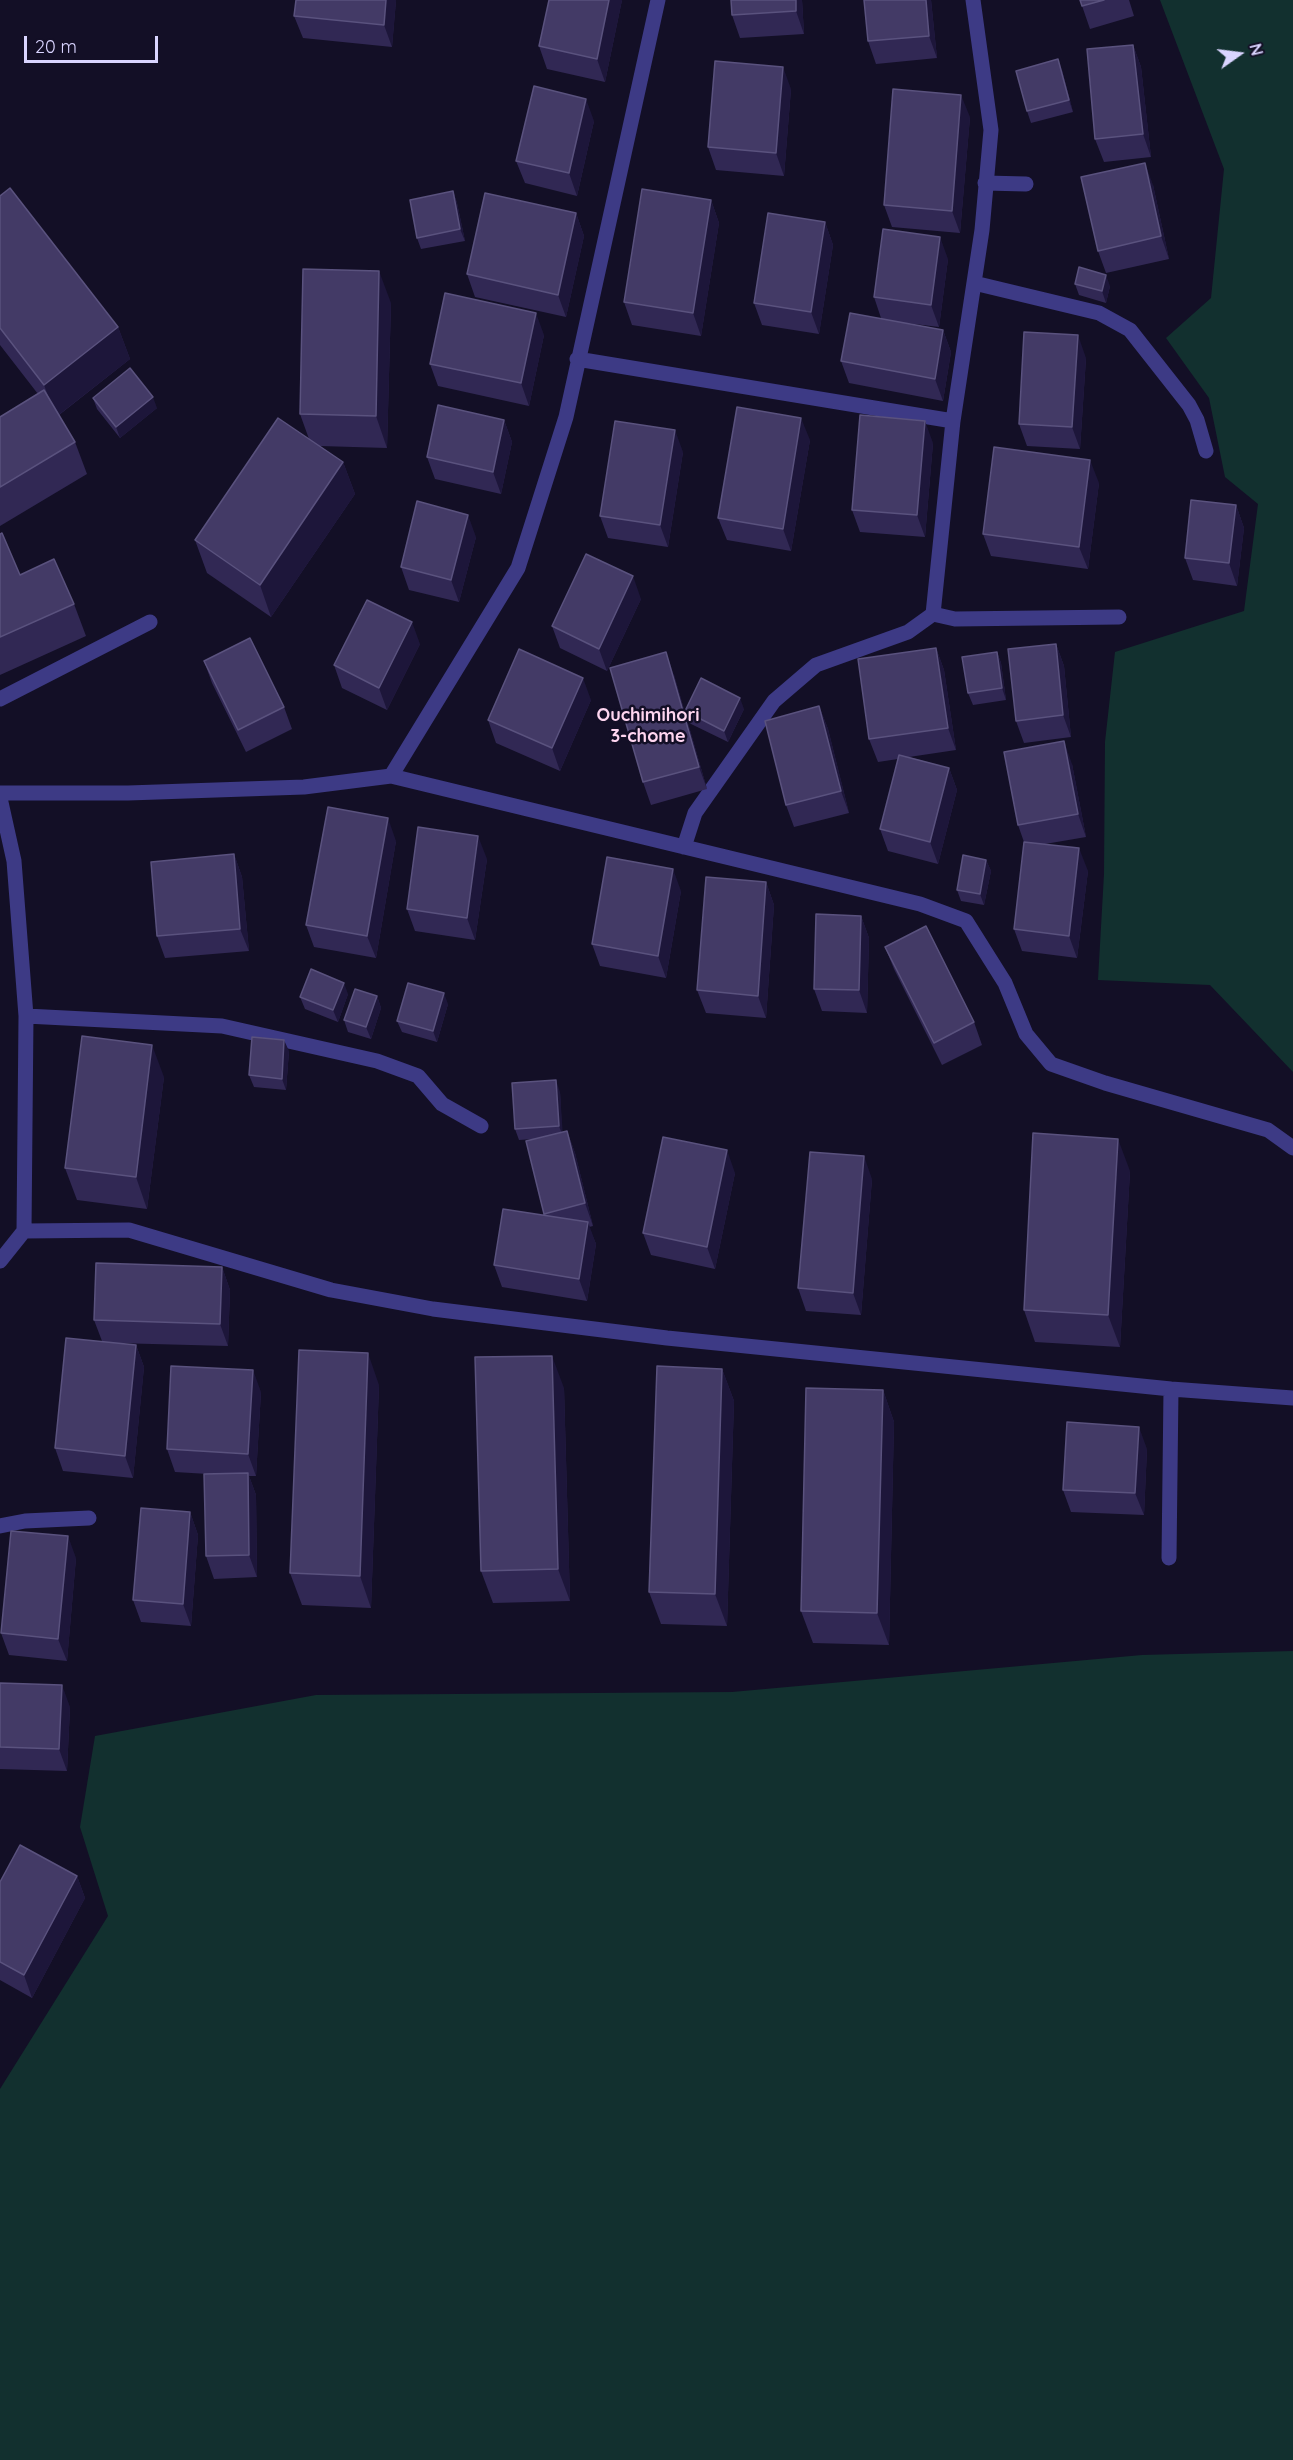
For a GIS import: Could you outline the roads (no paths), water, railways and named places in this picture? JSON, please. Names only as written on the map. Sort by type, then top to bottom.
[{"type":"street","points":[[391,776],[518,568],[566,417],[658,0]]},
{"type":"street","points":[[684,847],[695,813],[774,701],[816,665],[908,632],[933,614],[953,421],[982,230],[991,130],[973,0]]},
{"type":"street","points":[[985,183],[1026,184]]},
{"type":"street","points":[[974,283],[1099,313],[1130,330],[1189,405],[1197,420],[1206,451]]},
{"type":"street","points":[[578,359],[953,421]]},
{"type":"street","points":[[933,614],[955,619],[1119,617]]},
{"type":"street","points":[[0,699],[150,622]]},
{"type":"street","points":[[0,793],[128,793],[304,787],[391,776],[920,904],[966,921],[1005,983],[1026,1034],[1051,1064],[1105,1083],[1268,1130],[1293,1148]]},
{"type":"street","points":[[0,798],[14,861],[26,1016],[24,1231],[0,1261]]},
{"type":"street","points":[[26,1016],[222,1026],[377,1061],[418,1076],[442,1104],[481,1126]]},
{"type":"street","points":[[24,1231],[129,1230],[331,1290],[433,1309],[667,1338],[1171,1389],[1293,1398]]},
{"type":"street","points":[[1169,1558],[1171,1389]]},
{"type":"street","points":[[0,1526],[25,1521],[88,1518]]},
{"type":"district","name":"Ouchimihori 3-chome","points":[[648,726]]}]
